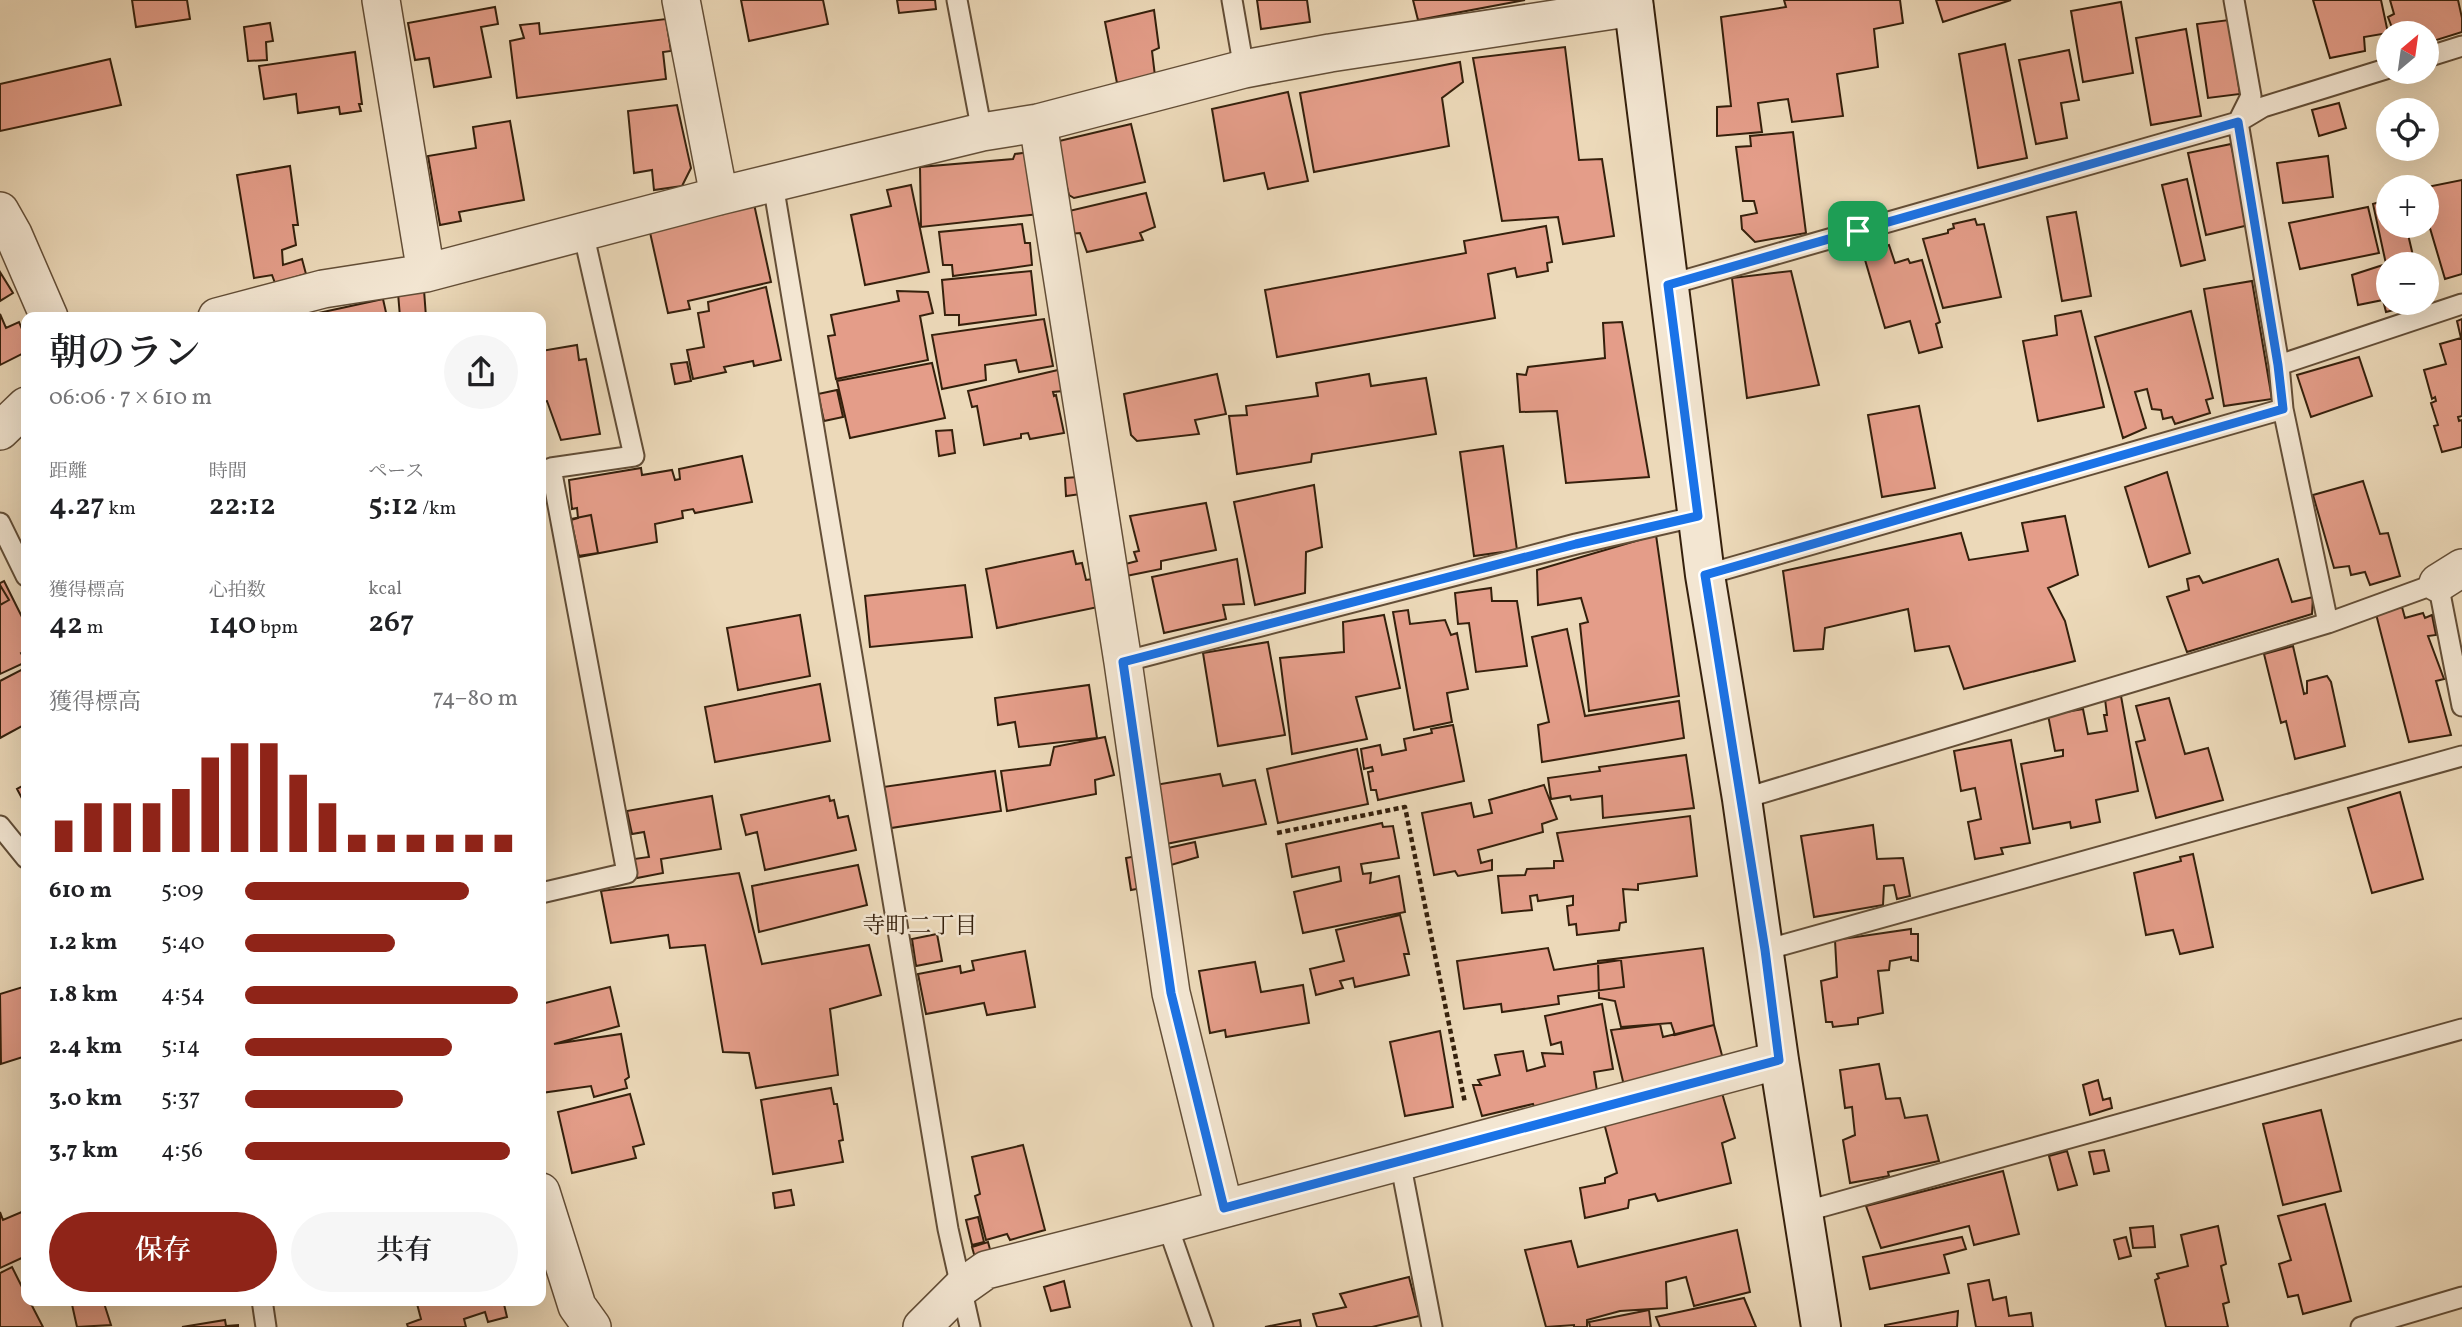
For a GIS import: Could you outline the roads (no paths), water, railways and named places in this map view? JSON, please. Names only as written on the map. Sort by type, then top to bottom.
[{"type":"main road","points":[[1634,4],[1705,575],[1742,799],[1821,1327]]},
{"type":"street","points":[[381,0],[426,273]]},
{"type":"street","points":[[681,0],[719,197]]},
{"type":"street","points":[[256,312],[294,307],[323,289],[426,273],[719,197],[982,132],[1038,123],[1244,69],[1634,4]]},
{"type":"street","points":[[1038,123],[1123,662],[1171,993],[1224,1208]]},
{"type":"street","points":[[0,211],[13,234],[47,312]]},
{"type":"street","points":[[0,431],[21,411]]},
{"type":"street","points":[[922,1327],[962,1287],[986,1270],[1779,1060]]},
{"type":"street","points":[[546,1208],[577,1306],[592,1327]]},
{"type":"lane","points":[[957,0],[982,132]]},
{"type":"lane","points":[[1232,0],[1244,69]]},
{"type":"lane","points":[[2234,0],[2250,96],[2238,122],[2283,409],[2329,623]]},
{"type":"lane","points":[[2440,53],[2462,46]]},
{"type":"lane","points":[[1668,285],[2238,122],[2263,107],[2376,72]]},
{"type":"lane","points":[[773,184],[948,1229],[970,1327]]},
{"type":"lane","points":[[546,892],[627,873],[551,468],[634,456],[583,232]]},
{"type":"lane","points":[[2278,365],[2462,304]]},
{"type":"lane","points":[[1705,575],[2283,409]]},
{"type":"lane","points":[[1123,662],[1576,544],[1698,516]]},
{"type":"lane","points":[[0,523],[21,566]]},
{"type":"lane","points":[[1742,799],[2329,623],[2450,575],[2462,706]]},
{"type":"lane","points":[[1765,950],[2462,756]]},
{"type":"lane","points":[[0,826],[21,852]]},
{"type":"lane","points":[[1803,1212],[2462,1029]]},
{"type":"lane","points":[[1400,1161],[1432,1327]]},
{"type":"lane","points":[[1167,1224],[1203,1327]]},
{"type":"lane","points":[[2361,1327],[2462,1297]]},
{"type":"lane","points":[[263,1306],[266,1327]]},
{"type":"district","name":"寺町二丁目","points":[[920,925]]}]
